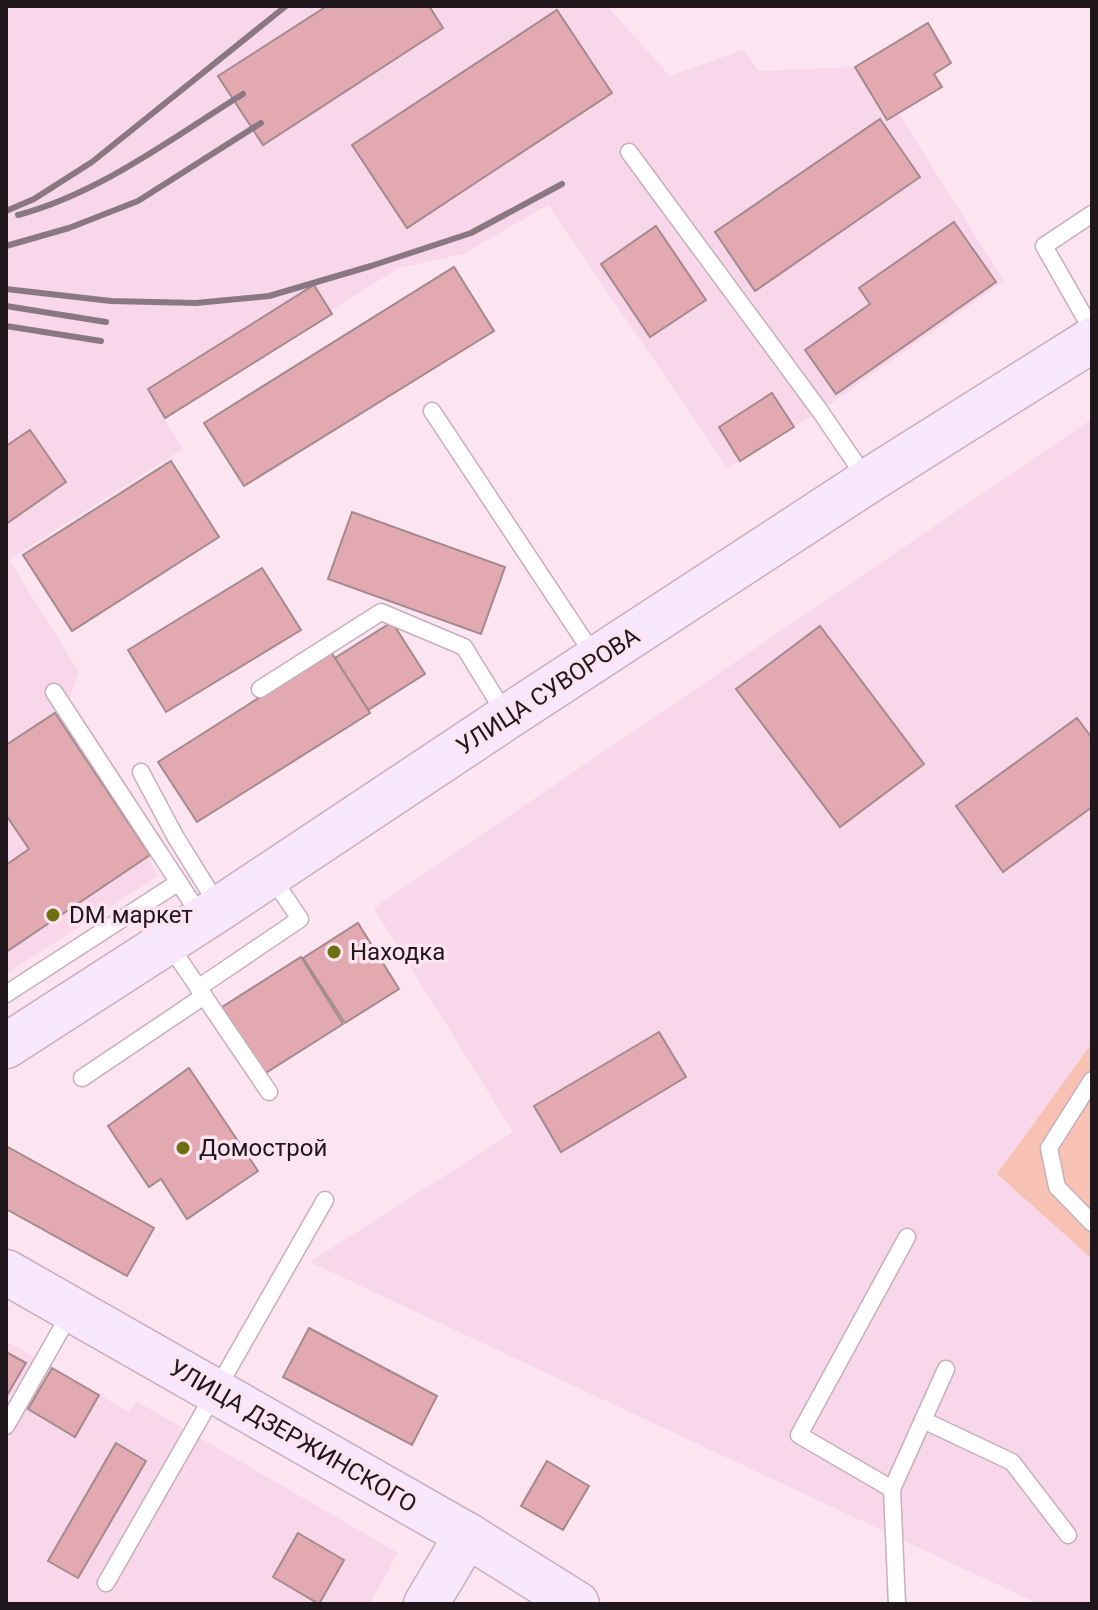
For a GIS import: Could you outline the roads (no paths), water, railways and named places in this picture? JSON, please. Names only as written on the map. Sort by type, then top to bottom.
[{"type":"street","name":"УЛИЦА СУВОРОВА","points":[[6,1046],[868,481],[1092,340]]},
{"type":"street","name":"УЛИЦА ДЗЕРЖИНСКОГО","points":[[6,1272],[467,1535],[577,1604]]},
{"type":"street","points":[[426,1604],[467,1535]]},
{"type":"lane","points":[[629,152],[868,481]]},
{"type":"lane","points":[[1092,214],[1044,246],[1092,330]]},
{"type":"lane","points":[[432,411],[596,659]]},
{"type":"lane","points":[[260,689],[381,612],[464,647],[507,717]]},
{"type":"lane","points":[[54,692],[179,882],[197,923]]},
{"type":"lane","points":[[141,772],[175,836],[197,923],[201,992],[269,1092]]},
{"type":"lane","points":[[82,1078],[300,919],[270,874]]},
{"type":"lane","points":[[6,994],[179,882]]},
{"type":"lane","points":[[1092,1080],[1049,1148],[1057,1187],[1092,1223]]},
{"type":"lane","points":[[106,1583],[325,1200]]},
{"type":"lane","points":[[892,1489],[799,1435],[907,1237]]},
{"type":"lane","points":[[6,1426],[72,1310]]},
{"type":"lane","points":[[897,1604],[892,1489],[946,1369]]},
{"type":"lane","points":[[923,1420],[1012,1462],[1068,1535]]},
{"type":"railway","points":[[6,211],[34,199],[92,162],[286,6]]},
{"type":"railway","points":[[18,215],[107,179],[243,94]]},
{"type":"railway","points":[[6,246],[69,228],[138,201],[261,123]]},
{"type":"railway","points":[[6,289],[111,301],[196,303],[269,296],[471,233],[562,184]]},
{"type":"railway","points":[[6,306],[106,322]]},
{"type":"railway","points":[[6,326],[101,341]]},
{"type":"place","name":"DM маркет","points":[[53,915]]},
{"type":"place","name":"Находка","points":[[334,952]]},
{"type":"place","name":"Домострой","points":[[183,1148]]}]
